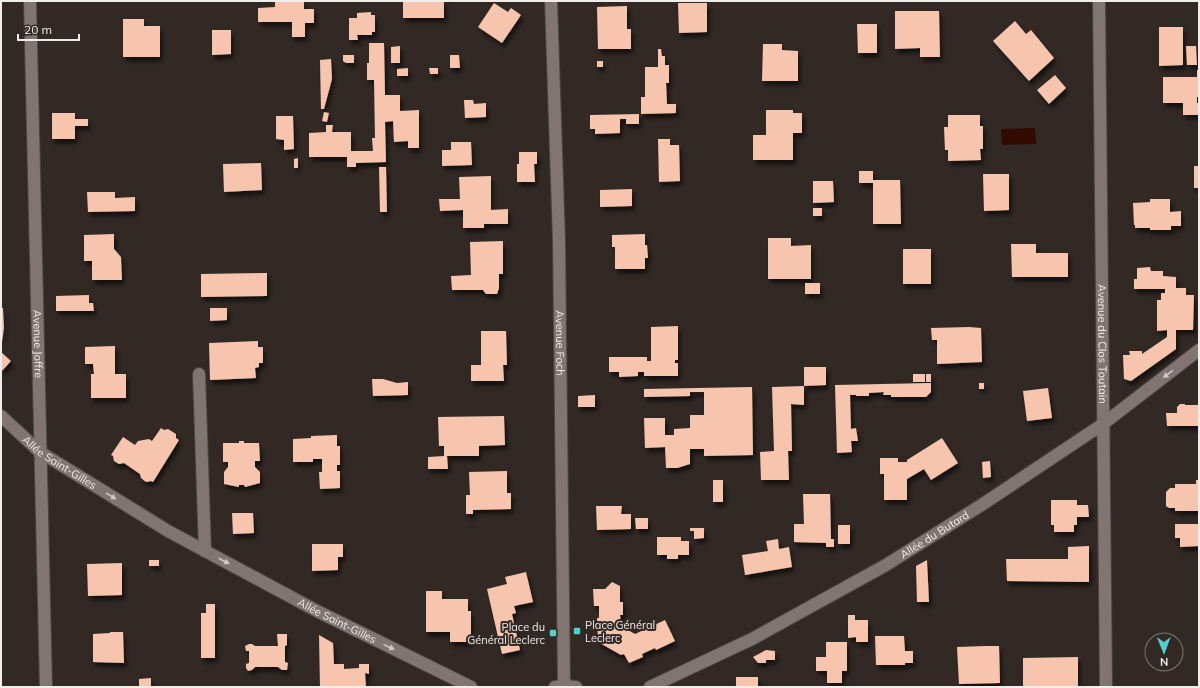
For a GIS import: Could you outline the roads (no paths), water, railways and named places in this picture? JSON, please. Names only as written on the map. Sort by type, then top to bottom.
[{"type":"street","name":"Avenue Joffre","points":[[30,1],[46,687]]},
{"type":"street","name":"Avenue Foch","points":[[551,1],[559,257],[565,687]]},
{"type":"street","name":"Avenue du Clos Toutain","points":[[1100,1],[1106,687]]},
{"type":"street","name":"Allée du Butard","points":[[650,687],[752,639],[886,565],[983,504],[1103,424],[1199,350]]},
{"type":"street","points":[[199,374],[205,551]]},
{"type":"street","name":"Allée Saint-Gilles","points":[[1,416],[40,452],[168,531],[317,612],[471,687]]},
{"type":"place","name":"Place Général Leclerc","points":[[577,631]]},
{"type":"place","name":"Place du Général Leclerc","points":[[553,633]]}]
